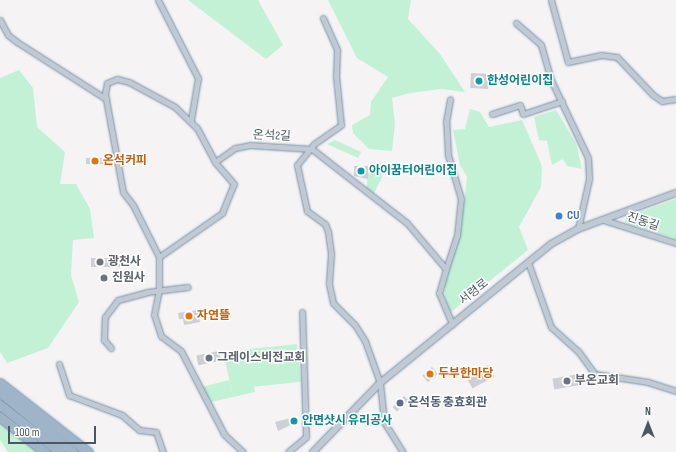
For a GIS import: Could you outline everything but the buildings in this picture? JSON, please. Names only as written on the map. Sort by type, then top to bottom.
[{"type":"highway","points":[[0,383],[88,452]]},
{"type":"highway","points":[[0,392],[73,452]]},
{"type":"highway","points":[[0,404],[60,452]]},
{"type":"highway","points":[[0,417],[45,452]]},
{"type":"street","points":[[158,0],[198,78],[191,120]]},
{"type":"street","points":[[551,0],[568,62],[601,55],[617,57],[653,95],[662,101],[676,99]]},
{"type":"street","points":[[323,18],[337,50],[336,76],[341,125],[310,148],[297,164],[307,211],[325,224],[328,232],[331,254],[331,296],[362,337],[380,383],[384,422],[403,452]]},
{"type":"street","points":[[0,20],[17,42],[106,99]]},
{"type":"street","points":[[516,23],[541,45],[551,80],[562,101],[589,163],[589,179],[578,229]]},
{"type":"street","points":[[159,257],[222,213],[234,184],[215,162],[191,120],[156,94],[123,80],[108,83],[106,99],[123,192],[133,205],[159,257],[159,290],[154,315],[158,330],[163,338],[181,351],[216,420],[226,436],[243,452]]},
{"type":"street","points":[[450,99],[446,122],[448,155],[461,199],[457,236],[439,292],[452,324]]},
{"type":"street","points":[[492,114],[520,105],[523,114],[562,101]]},
{"type":"street","name":"온석2길","points":[[215,162],[243,145],[310,148]]},
{"type":"street","points":[[310,148],[415,230],[446,269]]},
{"type":"street","name":"서령로","points":[[313,452],[380,383],[557,239],[578,229],[676,193]]},
{"type":"street","name":"진동길","points":[[604,220],[676,243]]},
{"type":"street","points":[[528,262],[551,327],[578,351],[595,374],[648,382],[676,391]]},
{"type":"street","points":[[111,348],[105,345],[104,333],[105,316],[112,306],[126,296],[188,287]]},
{"type":"street","points":[[288,452],[306,437],[302,312]]},
{"type":"street","points":[[59,364],[69,394],[122,415],[139,430],[156,432],[163,452]]},
{"type":"green space","points":[[188,0],[258,0],[283,45],[266,59]]},
{"type":"green space","points":[[328,0],[411,0],[408,19],[440,54],[465,92],[442,89],[410,93],[392,98],[395,123],[392,151],[369,149],[353,133],[352,125],[370,115],[371,102],[388,77],[357,58]]},
{"type":"green space","points":[[19,70],[33,88],[37,127],[65,152],[60,184],[76,184],[90,209],[94,238],[73,240],[71,275],[79,302],[48,348],[7,363],[0,352],[0,78]]},
{"type":"green space","points":[[470,109],[480,112],[489,127],[522,120],[542,166],[541,187],[519,227],[528,250],[450,313],[445,297],[445,282],[461,231],[467,177],[460,165],[453,130],[465,129]]},
{"type":"green space","points":[[556,110],[576,143],[582,169],[567,166],[563,159],[552,165],[547,141],[539,140],[534,117]]},
{"type":"green space","points":[[335,140],[361,152],[358,158],[327,144]]},
{"type":"green space","points":[[369,170],[381,172],[382,178],[373,195],[366,189]]},
{"type":"green space","points":[[676,199],[676,239],[625,223],[626,217]]},
{"type":"green space","points":[[297,344],[301,382],[251,387],[247,349]]},
{"type":"green space","points":[[247,355],[255,392],[233,397],[225,360]]},
{"type":"green space","points":[[229,380],[233,397],[211,402],[202,387]]},
{"type":"green space","points":[[0,419],[41,452],[8,452],[0,440]]},
{"type":"place","name":"한성어린이집","points":[[479,81]]},
{"type":"place","name":"온석커피","points":[[95,161]]},
{"type":"place","name":"아이꿈터어린이집","points":[[361,171]]},
{"type":"place","name":"CU","points":[[559,216]]},
{"type":"place","name":"광천사","points":[[100,262]]},
{"type":"place","name":"진원사","points":[[104,278]]},
{"type":"place","name":"자연뜰","points":[[189,316]]},
{"type":"place","name":"그레이스비전교회","points":[[209,358]]},
{"type":"place","name":"두부한마당","points":[[430,374]]},
{"type":"place","name":"부온교회","points":[[567,381]]},
{"type":"place","name":"온석동 충효회관","points":[[400,403]]},
{"type":"place","name":"안면샷시 유리공사","points":[[294,421]]}]
